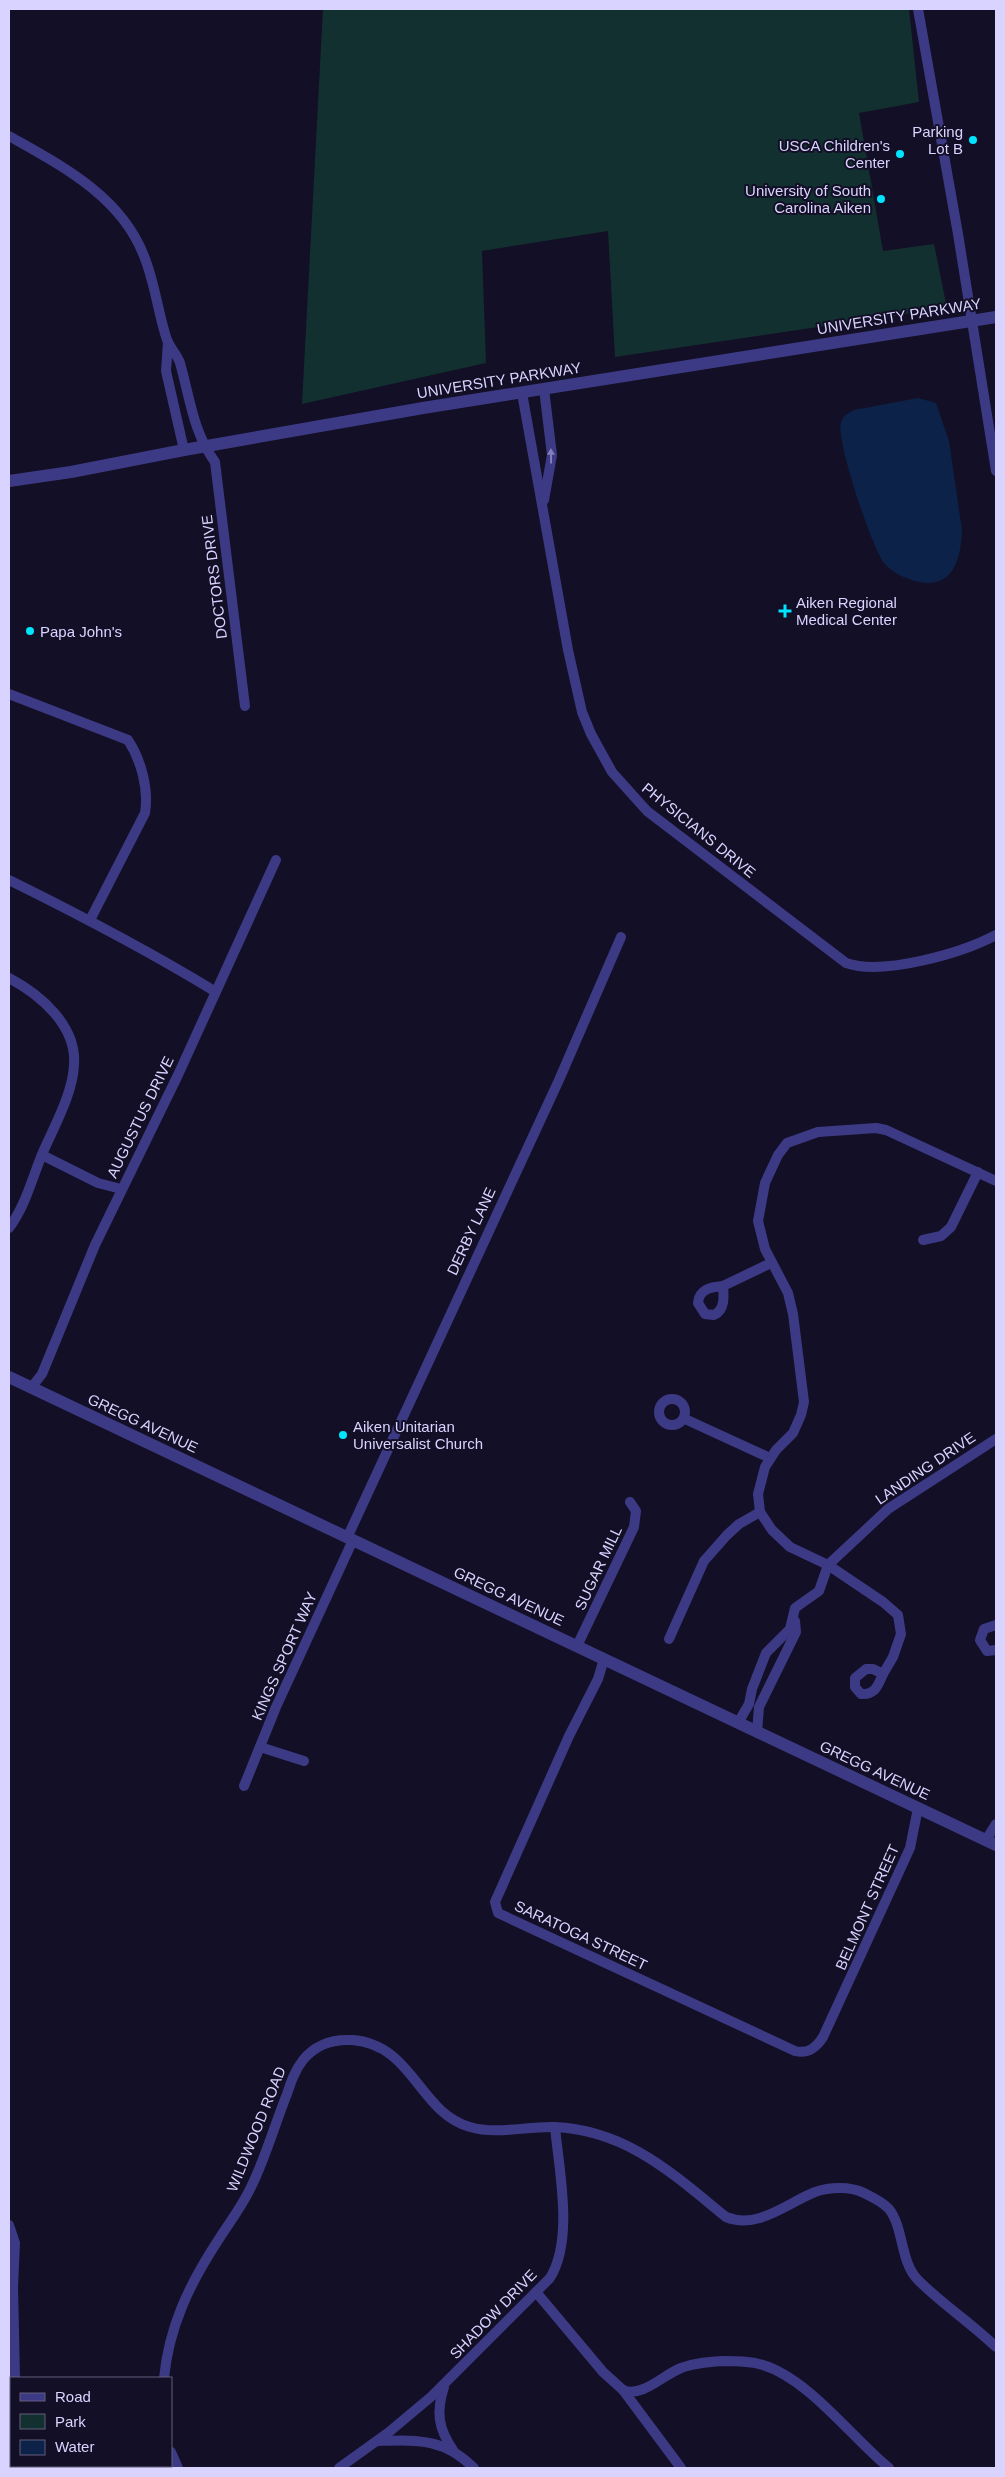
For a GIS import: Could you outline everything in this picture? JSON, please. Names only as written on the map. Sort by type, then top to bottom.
[{"type":"street","points":[[918,9],[996,471]]},
{"type":"street","points":[[9,136],[94,189],[128,223],[147,264],[168,342],[166,371],[184,450]]},
{"type":"street","name":"UNIVERSITY PARKWAY","points":[[9,481],[71,472],[184,450],[544,389],[996,317]]},
{"type":"street","name":"DOCTORS DRIVE","points":[[168,342],[179,362],[195,423],[204,447],[215,462],[245,706]]},
{"type":"street","name":"PHYSICIANS DRIVE","points":[[542,504],[552,455],[544,389]]},
{"type":"street","name":"PHYSICIANS DRIVE","points":[[522,393],[568,650],[582,712],[602,756],[634,799],[846,964],[865,968],[885,967],[951,953],[996,935]]},
{"type":"street","points":[[9,694],[128,740],[136,753],[147,798],[145,813],[90,920]]},
{"type":"street","name":"AUGUSTUS DRIVE","points":[[31,1388],[45,1366],[95,1245],[178,1074],[276,860]]},
{"type":"street","points":[[9,880],[90,920],[158,957],[216,992]]},
{"type":"street","name":"DERBY LANE","points":[[350,1539],[559,1080],[621,937]]},
{"type":"street","points":[[9,978],[48,1006],[63,1024],[72,1045],[73,1076],[21,1211],[9,1228]]},
{"type":"street","points":[[883,1674],[893,1657],[901,1634],[898,1615],[884,1602],[828,1565],[790,1547],[772,1530],[760,1512],[760,1484],[770,1458],[793,1433],[801,1415],[804,1402],[793,1314],[788,1293],[771,1263],[758,1221],[761,1195],[778,1155],[787,1143],[818,1132],[876,1128],[886,1130],[996,1181]]},
{"type":"street","points":[[42,1155],[98,1183],[121,1189]]},
{"type":"street","points":[[923,1240],[941,1236],[951,1227],[978,1172]]},
{"type":"street","points":[[723,1286],[771,1263]]},
{"type":"street","name":"GREGG AVENUE","points":[[9,1377],[991,1843]]},
{"type":"street","points":[[685,1418],[770,1458]]},
{"type":"street","name":"LANDING DRIVE","points":[[795,1608],[819,1591],[828,1565],[888,1509],[996,1439]]},
{"type":"street","name":"SUGAR MILL","points":[[577,1646],[618,1564],[634,1527],[636,1511],[630,1502]]},
{"type":"street","points":[[669,1639],[704,1562],[739,1524],[760,1512]]},
{"type":"street","name":"KINGS SPORT WAY","points":[[244,1786],[276,1707],[350,1539]]},
{"type":"street","points":[[738,1722],[749,1704],[761,1662],[772,1646],[790,1629],[795,1608]]},
{"type":"street","points":[[757,1732],[759,1706],[796,1632],[795,1608]]},
{"type":"street","points":[[996,1625],[984,1629],[980,1640],[986,1651],[996,1650]]},
{"type":"street","name":"SARATOGA STREET","points":[[604,1659],[598,1679],[569,1736],[527,1834],[499,1892],[495,1902],[496,1910],[531,1930],[606,1962],[696,2007],[794,2051],[801,2053],[814,2048],[823,2037],[834,2015]]},
{"type":"street","points":[[260,1747],[304,1761]]},
{"type":"street","name":"BELMONT STREET","points":[[834,2015],[910,1848],[918,1808]]},
{"type":"street","points":[[991,1843],[996,1824]]},
{"type":"street","name":"WILDWOOD ROAD","points":[[164,2377],[170,2342],[186,2295],[252,2186],[295,2073],[303,2060],[315,2049],[330,2042],[349,2040],[381,2047],[408,2070],[448,2117],[469,2127],[488,2130],[555,2127],[595,2133],[643,2153],[667,2168],[726,2217],[733,2220],[754,2220],[816,2192],[856,2189],[875,2198],[890,2210],[906,2259],[916,2279],[996,2347]]},
{"type":"street","name":"SHADOW DRIVE","points":[[339,2468],[378,2441],[444,2386],[550,2278],[562,2250],[562,2197],[555,2127]]},
{"type":"street","points":[[9,2225],[15,2243],[13,2286],[15,2377]]},
{"type":"street","points":[[536,2292],[583,2350],[623,2390],[681,2468]]},
{"type":"street","points":[[623,2390],[639,2392],[664,2375],[682,2367],[706,2362],[749,2362],[762,2364],[782,2373],[811,2395],[889,2468]]},
{"type":"street","points":[[444,2386],[439,2402],[438,2419],[445,2437],[453,2450],[474,2468]]},
{"type":"street","points":[[378,2441],[420,2441],[453,2450]]},
{"type":"street","points":[[9,2464],[10,2451]]},
{"type":"street","points":[[172,2454],[178,2468]]},
{"type":"green space","points":[[323,9],[909,9],[919,102],[859,113],[883,251],[934,244],[947,308],[615,357],[608,231],[482,251],[486,363],[302,404]]},
{"type":"water","points":[[918,398],[936,403],[949,441],[962,530],[959,554],[956,564],[950,573],[944,579],[923,583],[892,571],[886,566],[878,553],[856,493],[841,432],[842,420],[854,410]]},
{"type":"place","name":"Parking Lot B","points":[[973,140]]},
{"type":"place","name":"USCA Children's Center","points":[[900,154]]},
{"type":"place","name":"University of South Carolina Aiken","points":[[881,199]]},
{"type":"place","name":"Aiken Regional Medical Center","points":[[785,611]]},
{"type":"place","name":"Papa John's","points":[[30,631]]},
{"type":"place","name":"Aiken Unitarian Universalist Church","points":[[343,1435]]}]
